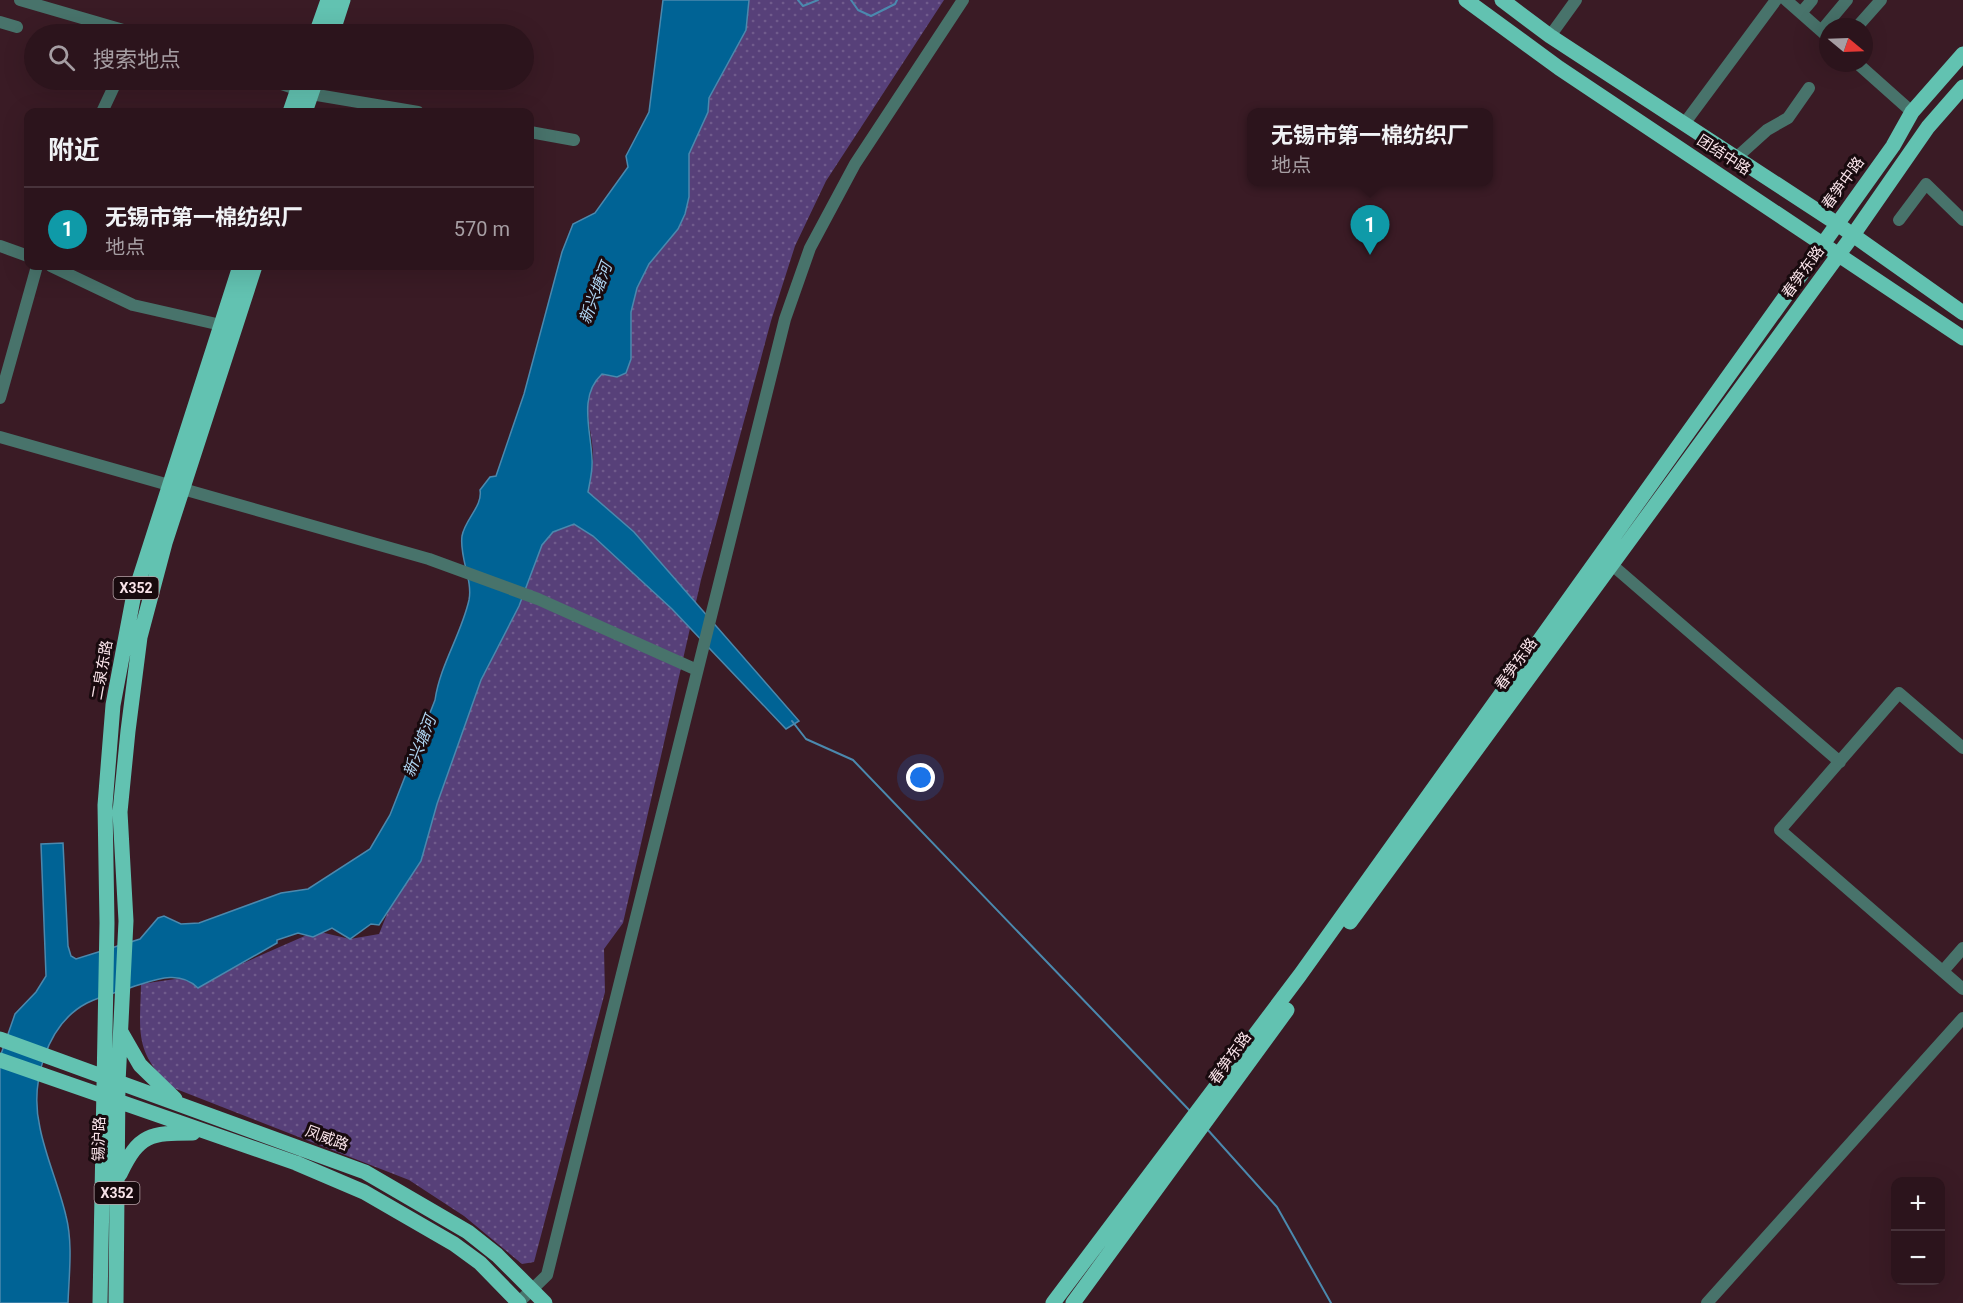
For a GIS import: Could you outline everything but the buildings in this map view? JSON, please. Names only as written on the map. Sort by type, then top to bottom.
[{"type":"main road","points":[[320,24],[328,0]]},
{"type":"main road","points":[[335,24],[343,0]]},
{"type":"main road","name":"团结中路","points":[[1466,0],[1559,68],[1823,242],[1963,338]]},
{"type":"main road","name":"团结中路","points":[[1502,0],[1550,36],[1836,222],[1963,313]]},
{"type":"main road","points":[[1912,112],[1963,54]]},
{"type":"main road","points":[[1854,235],[1928,127],[1963,87]]},
{"type":"main road","points":[[292,108],[303,90]]},
{"type":"main road","points":[[305,108],[306,90]]},
{"type":"main road","name":"春笋中路","points":[[1823,242],[1893,146],[1912,112]]},
{"type":"main road","name":"春笋东路","points":[[1205,1113],[1854,235]]},
{"type":"main road","name":"春笋东路","points":[[1205,1113],[1300,975],[1823,242]]},
{"type":"main road","name":"二泉东路","points":[[118,1083],[126,921],[120,812],[140,637],[175,487],[220,325],[239,270]]},
{"type":"main road","name":"二泉东路","points":[[103,1097],[107,923],[105,805],[113,705],[133,599],[254,270]]},
{"type":"main road","points":[[121,1032],[140,1065],[168,1094],[185,1106]]},
{"type":"main road","name":"凤威路","points":[[0,1039],[102,1078],[335,1159],[397,1189],[468,1232],[532,1288],[545,1303]]},
{"type":"main road","points":[[0,1060],[328,1175],[396,1208],[480,1263],[519,1303]]},
{"type":"main road","name":"锡沪路","points":[[116,1303],[118,1083]]},
{"type":"main road","name":"锡沪路","points":[[100,1303],[103,1097]]},
{"type":"main road","points":[[1053,1303],[1205,1113]]},
{"type":"main road","points":[[117,1179],[131,1151],[147,1136],[164,1133],[208,1134]]},
{"type":"main road","points":[[1073,1303],[1187,1135]]},
{"type":"street","points":[[20,0],[102,24]]},
{"type":"street","points":[[519,1303],[547,1275],[785,319],[810,248],[855,164],[963,0]]},
{"type":"street","points":[[1550,36],[1576,0]]},
{"type":"street","points":[[1684,124],[1776,0]]},
{"type":"street","points":[[1786,0],[1819,29]]},
{"type":"street","points":[[1801,13],[1812,0]]},
{"type":"street","points":[[1835,18],[1847,0]]},
{"type":"street","points":[[1865,18],[1881,0]]},
{"type":"street","points":[[0,22],[17,27]]},
{"type":"street","points":[[1867,72],[1912,112]]},
{"type":"street","points":[[1736,158],[1767,130],[1788,118],[1809,88]]},
{"type":"street","points":[[104,108],[112,90]]},
{"type":"street","points":[[327,90],[401,108]]},
{"type":"street","points":[[534,133],[574,140]]},
{"type":"street","points":[[1899,220],[1926,184],[1963,220]]},
{"type":"street","points":[[0,246],[24,255]]},
{"type":"street","points":[[0,398],[36,270]]},
{"type":"street","points":[[60,270],[134,305],[220,325]]},
{"type":"street","points":[[0,437],[429,560],[538,599],[697,670]]},
{"type":"street","points":[[1611,564],[1840,762]]},
{"type":"street","points":[[1963,748],[1899,693],[1780,830],[1963,989]]},
{"type":"street","points":[[1943,971],[1963,948]]},
{"type":"street","points":[[1707,1303],[1963,1018]]},
{"type":"shaded area","points":[[749,0],[944,0],[826,181],[795,246],[771,321],[701,580],[623,923],[604,949],[605,992],[534,1262],[522,1264],[464,1216],[409,1180],[171,1087],[159,1074],[145,1051],[140,1028],[141,984],[223,972],[316,931],[350,939],[379,934],[481,680],[519,606],[542,545],[553,532],[574,524],[588,485],[593,462],[588,415],[589,394],[594,383],[602,374],[617,377],[626,373],[631,359],[631,312],[637,288],[649,264],[677,229],[689,154],[708,112],[709,98],[746,30]]},
{"type":"water","name":"新兴塘河","points":[[663,0],[749,0],[746,30],[709,98],[708,112],[689,154],[689,197],[685,214],[678,229],[649,264],[637,288],[631,312],[631,359],[626,373],[617,377],[602,374],[590,392],[588,414],[592,463],[588,492],[634,532],[799,721],[786,729],[672,609],[593,536],[574,524],[553,532],[542,545],[519,606],[481,680],[437,804],[421,861],[379,925],[371,924],[350,939],[332,928],[313,937],[298,933],[277,940],[277,943],[198,988],[184,979],[168,978],[152,981],[87,1003],[61,1026],[51,1041],[39,1075],[37,1111],[68,1226],[70,1259],[68,1303],[0,1303],[0,1057],[15,1014],[36,992],[46,976],[41,844],[63,843],[68,946],[71,956],[76,959],[140,939],[158,918],[164,916],[181,924],[199,923],[281,893],[308,889],[370,849],[390,815],[435,700],[441,675],[465,613],[470,592],[462,552],[462,536],[479,502],[480,490],[490,477],[496,476],[524,394],[562,252],[573,224],[595,213],[628,167],[626,156],[649,112]]},
{"type":"waterway","points":[[798,0],[803,6],[818,0]]},
{"type":"waterway","points":[[851,0],[858,10],[871,16],[895,4],[897,0]]},
{"type":"waterway","points":[[792,721],[806,739],[853,760],[1191,1112]]},
{"type":"waterway","points":[[1207,1129],[1277,1207],[1331,1303]]},
{"type":"place","name":"无锡市第一棉纺织厂","points":[[1370,255]]}]
